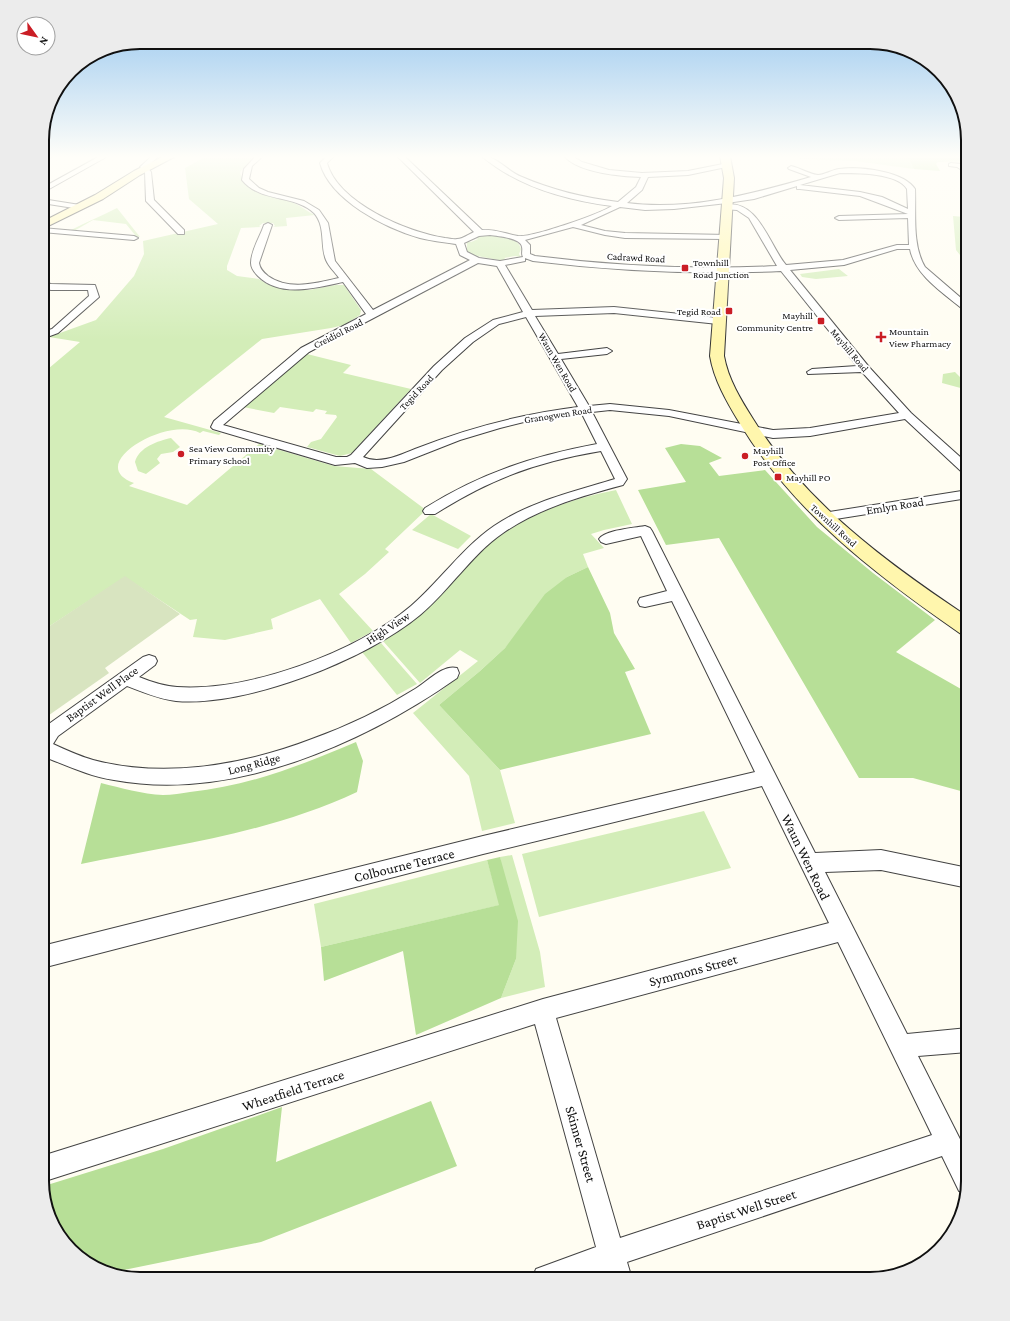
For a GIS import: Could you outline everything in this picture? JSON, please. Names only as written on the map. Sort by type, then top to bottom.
[{"type":"street","points":[[49,222],[59,218]]},
{"type":"street","points":[[167,218],[181,232]]},
{"type":"street","points":[[322,218],[331,261],[372,315]]},
{"type":"street","points":[[378,218],[407,231],[423,236],[459,242],[480,233],[508,235],[520,239],[526,245],[524,257],[500,264],[477,260],[463,253],[459,242]]},
{"type":"street","points":[[464,218],[480,233]]},
{"type":"street","points":[[520,239],[587,218]]},
{"type":"street","name":"Townhill Road","points":[[726,218],[718,321],[717,357],[731,395],[750,430],[772,462],[823,517],[875,561],[961,623]]},
{"type":"street","name":"Mayhill Road","points":[[752,218],[765,241],[783,268],[865,369],[906,415],[961,465]]},
{"type":"street","points":[[839,218],[845,218]]},
{"type":"street","points":[[911,218],[916,259],[921,268],[961,303]]},
{"type":"street","points":[[571,224],[602,232],[725,236]]},
{"type":"street","points":[[268,225],[255,262],[257,271],[268,281],[284,286],[309,286],[346,280]]},
{"type":"street","points":[[49,231],[134,238]]},
{"type":"street","name":"Cadrawd Road","points":[[524,257],[636,269],[722,270],[783,268],[844,262],[897,247],[914,247]]},
{"type":"street","name":"Creidiol Road","points":[[220,429],[218,427],[218,423],[298,354],[477,260]]},
{"type":"street","name":"Waun Wen Road","points":[[500,264],[585,409],[603,447],[621,479],[619,482]]},
{"type":"street","points":[[49,287],[92,287],[94,297],[55,330],[49,333]]},
{"type":"street","name":"Tegid Road","points":[[355,458],[438,368],[469,340],[496,322],[530,313],[614,310],[718,321]]},
{"type":"street","points":[[555,357],[607,351]]},
{"type":"street","points":[[812,372],[865,369]]},
{"type":"street","name":"Granogwen Road","points":[[220,429],[335,461],[349,461],[355,458],[367,464],[382,463],[400,458],[456,437],[497,425],[540,415],[610,406],[640,409],[702,419],[773,434],[810,432],[906,415]]},
{"type":"street","points":[[430,511],[456,493],[513,468],[558,454],[603,447]]},
{"type":"street","name":"High View","points":[[125,678],[150,689],[176,694],[198,694],[266,682],[310,667],[365,644],[404,620],[429,598],[483,541],[520,516],[543,504],[619,482]]},
{"type":"street","name":"Emlyn Road","points":[[823,517],[961,495]]},
{"type":"street","name":"Waun Wen Road","points":[[606,540],[614,536],[645,531],[961,1168]]},
{"type":"street","points":[[645,602],[677,594]]},
{"type":"street","name":"Baptist Well Place","points":[[49,736],[52,731],[149,661]]},
{"type":"street","name":"Long Ridge","points":[[49,750],[85,765],[126,773],[164,777],[214,775],[268,762],[328,740],[409,701],[429,690],[451,673]]},
{"type":"street","name":"Colbourne Terrace","points":[[49,954],[483,845],[767,777]]},
{"type":"street","points":[[810,863],[881,860],[961,877]]},
{"type":"street","name":"Symmons Street","points":[[543,1010],[842,930]]},
{"type":"street","name":"Wheatfield Terrace","points":[[49,1167],[543,1010]]},
{"type":"street","name":"Skinner Street","points":[[543,1010],[616,1272]]},
{"type":"street","points":[[900,1046],[961,1041]]},
{"type":"street","name":"Baptist Well Street","points":[[564,1272],[612,1254],[948,1142]]},
{"type":"green space","points":[[97,218],[125,218],[140,237],[134,236],[135,235],[126,224],[93,220],[74,231],[71,230]]},
{"type":"green space","points":[[211,218],[289,218],[286,218],[287,226],[273,227],[275,226],[273,223],[263,223],[259,226],[261,227],[241,228],[227,266],[227,270],[237,276],[259,279],[267,284],[282,289],[309,290],[344,285],[361,310],[360,315],[344,325],[262,339],[164,417],[221,433],[219,435],[203,431],[200,433],[186,429],[169,431],[151,436],[136,444],[124,455],[118,465],[121,475],[134,483],[129,486],[187,505],[259,444],[334,466],[371,469],[426,510],[385,549],[389,552],[365,574],[339,594],[373,631],[351,643],[320,599],[271,619],[273,629],[225,640],[193,637],[197,619],[190,620],[125,577],[49,626],[49,368],[80,342],[49,337],[96,320],[134,276],[144,254],[143,241],[218,224]]},
{"type":"green space","points":[[953,218],[961,218],[961,256],[956,250]]},
{"type":"green space","points":[[503,236],[514,240],[519,244],[521,249],[519,254],[521,257],[515,256],[504,258],[507,260],[504,261],[472,255],[467,252],[467,243],[465,241],[471,242],[478,239],[474,237]]},
{"type":"green space","points":[[839,269],[848,276],[816,279],[802,277],[800,274]]},
{"type":"green space","points":[[307,354],[351,365],[343,373],[411,389],[352,453],[340,456],[307,447],[311,442],[321,439],[337,417],[336,415],[325,414],[327,411],[316,409],[313,412],[280,407],[274,413],[243,407],[300,358]]},
{"type":"green space","points":[[955,372],[961,378],[961,388],[942,383],[943,374]]},
{"type":"green space","points":[[171,438],[180,447],[173,452],[161,454],[157,459],[160,463],[146,474],[138,471],[135,462],[140,452],[155,443]]},
{"type":"green space","points":[[681,444],[700,446],[722,458],[709,463],[719,476],[765,470],[817,527],[873,573],[935,620],[896,652],[961,689],[961,791],[913,778],[859,778],[719,538],[666,545],[638,490],[686,482],[665,448]]},
{"type":"green space","points":[[616,490],[632,524],[591,534],[604,548],[583,554],[588,567],[567,577],[505,648],[439,705],[500,770],[515,823],[482,831],[469,776],[413,713],[478,661],[460,650],[420,683],[383,641],[407,625],[420,614],[435,600],[477,554],[508,530],[525,520],[559,505],[596,494]]},
{"type":"green space","points":[[431,514],[471,536],[458,549],[412,530]]},
{"type":"green space","points":[[588,567],[610,613],[614,633],[635,669],[625,672],[651,734],[500,770],[439,705],[505,648],[545,594],[567,577]]},
{"type":"green space","points":[[125,576],[180,614],[105,668],[109,673],[49,715],[49,626]]},
{"type":"green space","points":[[381,643],[417,684],[397,695],[362,652]]},
{"type":"green space","points":[[356,742],[363,761],[357,792],[324,806],[256,828],[187,844],[81,864],[101,783],[139,792],[163,795],[212,789],[254,780],[316,759]]},
{"type":"green space","points":[[704,811],[731,868],[539,917],[522,854]]},
{"type":"green space","points":[[512,855],[540,952],[545,987],[501,998],[516,959],[500,857]]},
{"type":"green space","points":[[500,857],[518,921],[516,959],[501,998],[416,1035],[403,951],[324,981],[321,947],[499,905],[487,860]]},
{"type":"green space","points":[[487,860],[500,905],[321,947],[314,904]]},
{"type":"green space","points":[[431,1101],[457,1166],[261,1242],[123,1270],[100,1263],[90,1257],[72,1241],[64,1231],[56,1216],[50,1193],[49,1184],[163,1149],[282,1107],[276,1162]]},
{"type":"place","name":"Townhill Road Junction","points":[[685,268]]},
{"type":"place","name":"Tegid Road","points":[[729,311]]},
{"type":"place","name":"Mayhill Community Centre","points":[[821,321]]},
{"type":"place","name":"Mountain View Pharmacy","points":[[881,337]]},
{"type":"place","name":"Sea View Community Primary School","points":[[181,454]]},
{"type":"place","name":"Mayhill Post Office","points":[[745,456]]},
{"type":"place","name":"Mayhill PO","points":[[778,477]]}]
